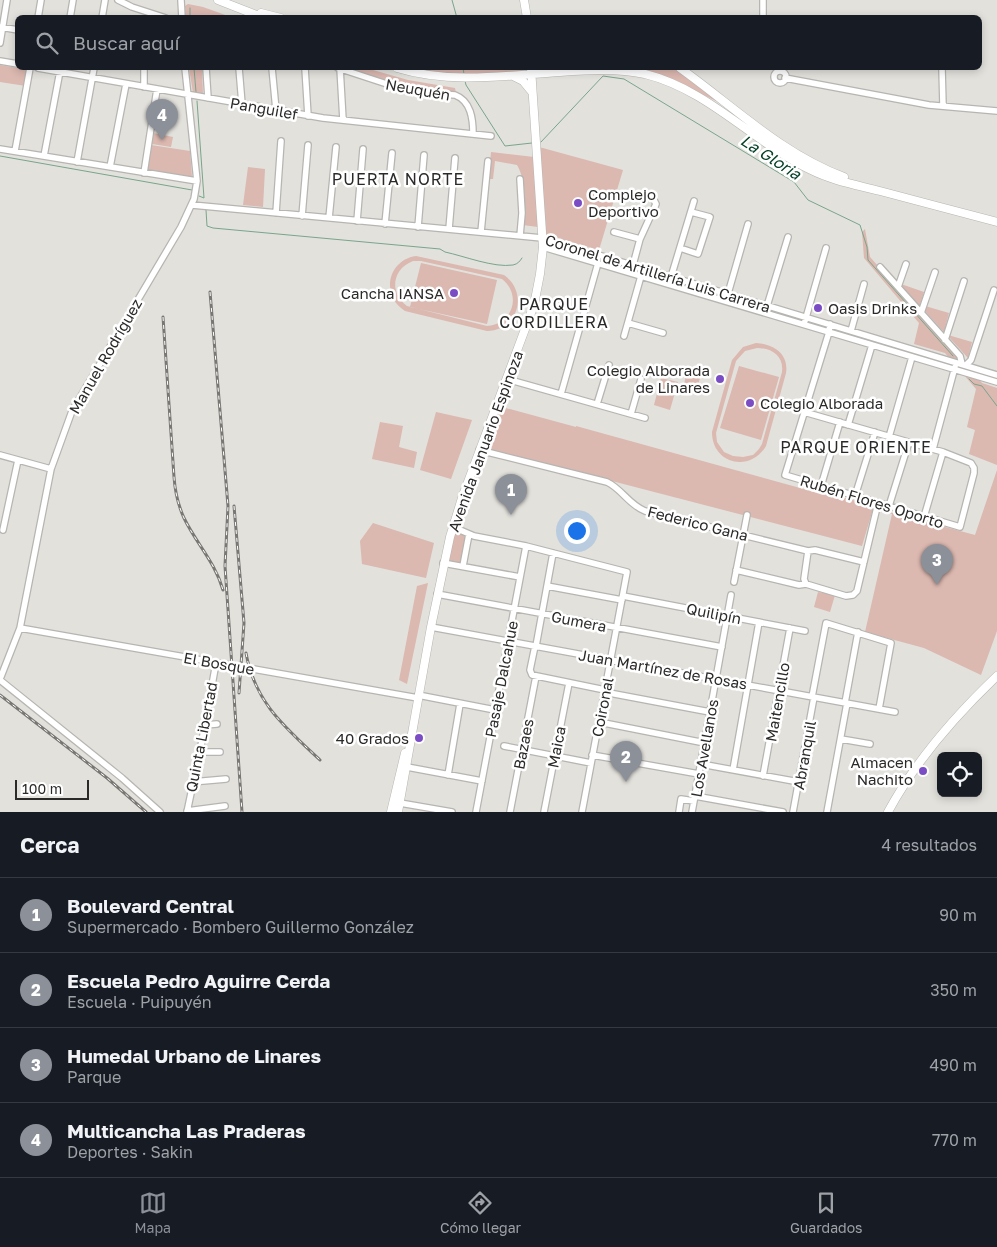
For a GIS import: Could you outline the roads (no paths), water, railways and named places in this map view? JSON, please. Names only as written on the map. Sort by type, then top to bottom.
[{"type":"main road","points":[[218,0],[257,15]]},
{"type":"main road","points":[[524,0],[526,15]]},
{"type":"main road","points":[[246,10],[268,15]]},
{"type":"main road","points":[[406,70],[428,75],[459,77],[511,75],[550,70]]},
{"type":"main road","points":[[487,70],[493,76]]},
{"type":"main road","points":[[618,70],[640,73],[686,89],[710,103],[771,147],[808,168],[831,178],[997,222]]},
{"type":"main road","points":[[683,70],[797,154],[836,174],[880,191]]},
{"type":"main road","name":"Avenida Januario Espinoza","points":[[398,812],[437,594],[453,527],[536,295],[540,274],[543,242],[531,71]]},
{"type":"main road","points":[[511,75],[523,81],[533,93]]},
{"type":"main road","points":[[888,812],[932,746],[974,698],[997,676]]},
{"type":"main road","name":"Avenida Januario Espinoza","points":[[391,812],[413,724]]},
{"type":"street","points":[[0,43],[1,27],[7,0]]},
{"type":"street","points":[[38,15],[41,0]]},
{"type":"street","points":[[70,15],[72,0]]},
{"type":"street","points":[[102,15],[105,0]]},
{"type":"street","points":[[118,0],[144,14]]},
{"type":"street","points":[[762,0],[763,15]]},
{"type":"street","points":[[182,1],[182,15]]},
{"type":"street","points":[[1,27],[15,29]]},
{"type":"street","points":[[0,61],[15,64]]},
{"type":"street","points":[[15,151],[30,70]]},
{"type":"street","name":"Panguilef","points":[[49,70],[308,116],[491,136]]},
{"type":"street","points":[[77,162],[94,70]]},
{"type":"street","points":[[144,70],[144,87]]},
{"type":"street","name":"Manuel Rodríguez","points":[[0,680],[20,628],[51,468],[72,412],[79,397],[181,227],[192,205],[197,181],[185,70]]},
{"type":"street","points":[[206,70],[208,98]]},
{"type":"street","points":[[239,70],[242,104]]},
{"type":"street","points":[[272,70],[276,110]]},
{"type":"street","points":[[305,70],[308,116]]},
{"type":"street","points":[[339,70],[343,120]]},
{"type":"street","name":"Neuquén","points":[[345,70],[416,92],[460,97],[472,114],[473,134]]},
{"type":"street","points":[[942,70],[942,106]]},
{"type":"street","points":[[44,156],[60,72]]},
{"type":"street","points":[[786,78],[942,106],[997,111]]},
{"type":"street","points":[[110,167],[126,84]]},
{"type":"street","points":[[144,173],[157,89]]},
{"type":"street","points":[[276,214],[281,141]]},
{"type":"street","points":[[302,216],[308,146]]},
{"type":"street","points":[[330,218],[336,146]]},
{"type":"street","points":[[0,149],[197,181]]},
{"type":"street","points":[[357,221],[363,149]]},
{"type":"street","points":[[385,224],[392,153]]},
{"type":"street","points":[[418,227],[424,155]]},
{"type":"street","points":[[448,229],[455,158]]},
{"type":"street","points":[[482,232],[488,161]]},
{"type":"street","points":[[520,179],[522,213],[520,236]]},
{"type":"street","points":[[631,196],[651,198],[655,202],[655,207],[640,239],[633,265]]},
{"type":"street","points":[[671,277],[694,201]]},
{"type":"street","name":"Coronel de Artillería Luis Carrera","points":[[192,205],[520,236],[566,245],[997,375]]},
{"type":"street","points":[[680,248],[698,254],[710,217],[691,212]]},
{"type":"street","points":[[726,301],[748,224]]},
{"type":"street","points":[[614,232],[640,239]]},
{"type":"street","points":[[767,306],[788,237]]},
{"type":"street","name":"Coronel de Artillería Luis Carrera","points":[[543,242],[564,253],[997,382]]},
{"type":"street","points":[[564,253],[566,245]]},
{"type":"street","points":[[804,324],[826,248]]},
{"type":"street","points":[[620,270],[623,262]]},
{"type":"street","points":[[561,394],[598,263]]},
{"type":"street","points":[[898,287],[906,264]]},
{"type":"street","points":[[880,267],[960,356],[962,364]]},
{"type":"street","points":[[921,313],[935,272]]},
{"type":"street","points":[[624,336],[641,276]]},
{"type":"street","points":[[945,340],[964,280]]},
{"type":"street","points":[[850,331],[864,284]]},
{"type":"street","points":[[933,449],[955,369],[971,360],[994,290]]},
{"type":"street","points":[[628,323],[663,333]]},
{"type":"street","points":[[830,324],[804,412],[943,452],[924,517]]},
{"type":"street","points":[[848,425],[872,345]]},
{"type":"street","points":[[889,436],[912,357]]},
{"type":"street","points":[[597,404],[608,365]]},
{"type":"street","points":[[507,379],[644,418]]},
{"type":"street","points":[[632,414],[641,379]]},
{"type":"street","name":"Rubén Flores Oporto","points":[[804,412],[785,475],[960,527],[974,468],[971,463],[943,452]]},
{"type":"street","points":[[821,486],[840,422]]},
{"type":"street","points":[[855,496],[875,432]]},
{"type":"street","points":[[889,506],[909,442]]},
{"type":"street","name":"Federico Gana","points":[[479,450],[607,482],[633,505],[641,509],[808,551],[815,550],[864,562]]},
{"type":"street","points":[[0,455],[51,468]]},
{"type":"street","points":[[3,530],[18,460]]},
{"type":"street","points":[[736,570],[800,585],[806,584],[846,596],[852,595],[857,591],[878,503]]},
{"type":"street","points":[[734,582],[747,515]]},
{"type":"street","points":[[453,527],[469,534],[553,553],[535,646]]},
{"type":"street","name":"Avenida Januario Espinoza","points":[[463,566],[469,534]]},
{"type":"street","name":"Pasaje Dalcahue","points":[[476,812],[526,546]]},
{"type":"street","points":[[806,584],[804,579],[808,551]]},
{"type":"street","name":"Coironal","points":[[553,553],[627,572],[582,812]]},
{"type":"street","points":[[444,563],[520,577]]},
{"type":"street","name":"Quilipín","points":[[547,586],[728,616],[805,631]]},
{"type":"street","name":"Gumera","points":[[437,594],[722,647]]},
{"type":"street","name":"Los Avellanos","points":[[692,812],[731,595]]},
{"type":"street","points":[[733,770],[759,622]]},
{"type":"street","name":"Abranquil","points":[[793,812],[826,623],[858,632]]},
{"type":"street","name":"Juan Martínez de Rosas","points":[[431,627],[896,712]]},
{"type":"street","name":"El Bosque","points":[[20,628],[495,710]]},
{"type":"street","name":"Maitencillo","points":[[763,776],[790,628]]},
{"type":"street","points":[[827,812],[858,632],[891,643],[879,709]]},
{"type":"street","name":"Bazaes","points":[[510,812],[536,676],[532,675],[530,670],[535,646]]},
{"type":"street","name":"Quinta Libertad","points":[[187,812],[216,662]]},
{"type":"street","points":[[536,676],[710,712]]},
{"type":"street","points":[[0,680],[122,778],[160,812]]},
{"type":"street","name":"Maica","points":[[544,812],[569,682]]},
{"type":"street","points":[[448,775],[460,704]]},
{"type":"street","points":[[599,722],[705,743]]},
{"type":"street","points":[[205,725],[217,724]]},
{"type":"street","points":[[841,738],[870,744]]},
{"type":"street","points":[[504,746],[591,763]]},
{"type":"street","points":[[200,752],[220,752]]},
{"type":"street","points":[[592,755],[699,774]]},
{"type":"street","points":[[701,764],[799,782]]},
{"type":"street","points":[[407,767],[482,781]]},
{"type":"street","points":[[192,782],[226,779]]},
{"type":"street","points":[[679,812],[682,799],[694,799],[783,812]]},
{"type":"street","points":[[400,803],[452,812]]},
{"type":"street","points":[[187,812],[222,809]]},
{"type":"waterway","name":"La Gloria","points":[[452,0],[456,15]]},
{"type":"waterway","points":[[190,8],[190,15]]},
{"type":"waterway","points":[[194,70],[196,92]]},
{"type":"waterway","name":"La Gloria","points":[[463,70],[464,74]]},
{"type":"waterway","name":"La Gloria","points":[[541,142],[603,76],[624,79],[794,182],[808,200],[860,225],[867,247],[868,260],[953,356]]},
{"type":"waterway","name":"La Gloria","points":[[465,81],[505,146],[532,143]]},
{"type":"waterway","points":[[197,101],[204,198],[199,196]]},
{"type":"waterway","points":[[0,156],[192,190]]},
{"type":"waterway","points":[[206,210],[207,226],[213,228],[440,249],[445,252],[497,265],[515,265],[522,258]]},
{"type":"waterway","name":"La Gloria","points":[[969,379],[974,384],[982,386],[997,406]]},
{"type":"railway","points":[[210,292],[228,506],[225,566],[242,812]]},
{"type":"railway","points":[[163,317],[177,498],[184,518],[215,570],[223,590]]},
{"type":"railway","points":[[234,506],[244,623],[239,693]]},
{"type":"railway","points":[[246,653],[250,671],[264,700],[284,725],[320,760]]},
{"type":"railway","points":[[0,695],[107,778],[146,812]]},
{"type":"place","name":"Multicancha Las Praderas","points":[[162,140]]},
{"type":"place","name":"Complejo Deportivo","points":[[578,203]]},
{"type":"place","name":"Cancha IANSA","points":[[454,293]]},
{"type":"place","name":"Oasis Drinks","points":[[818,308]]},
{"type":"place","name":"Colegio Alborada de Linares","points":[[720,379]]},
{"type":"place","name":"Colegio Alborada","points":[[750,403]]},
{"type":"place","name":"Boulevard Central","points":[[511,515]]},
{"type":"place","name":"Humedal Urbano de Linares","points":[[937,585]]},
{"type":"place","name":"40 Grados","points":[[419,738]]},
{"type":"place","name":"Almacen Nachito","points":[[923,771]]},
{"type":"place","name":"Escuela Pedro Aguirre Cerda","points":[[626,782]]},
{"type":"district","name":"PUERTA NORTE","points":[[398,179]]},
{"type":"district","name":"PARQUE CORDILLERA","points":[[554,313]]},
{"type":"district","name":"PARQUE ORIENTE","points":[[856,447]]}]
